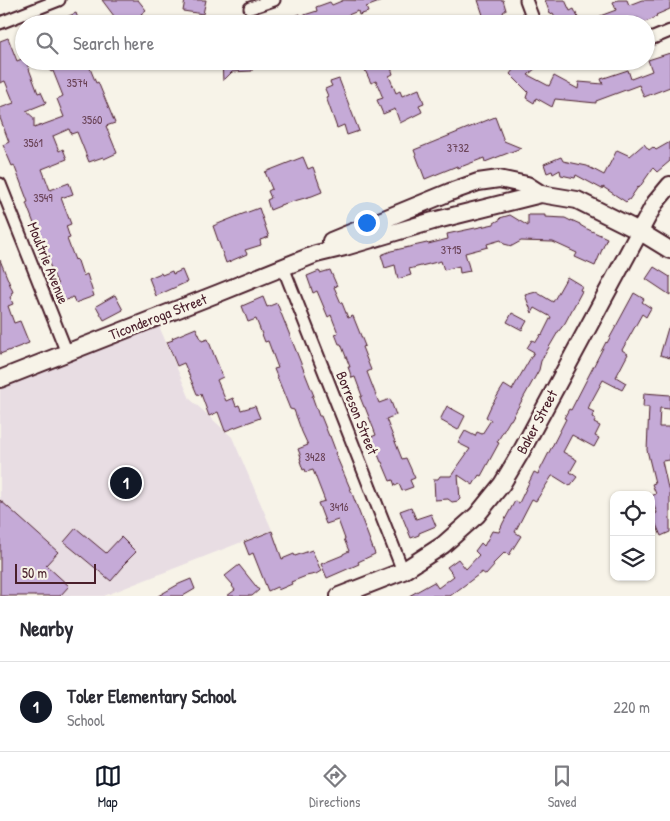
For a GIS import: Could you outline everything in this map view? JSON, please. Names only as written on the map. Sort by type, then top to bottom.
[{"type":"street","points":[[21,15],[59,0]]},
{"type":"street","points":[[250,8],[274,0]]},
{"type":"street","points":[[526,0],[532,15]]},
{"type":"street","points":[[0,23],[15,17]]},
{"type":"street","points":[[655,37],[670,31]]},
{"type":"street","name":"Ticonderoga Street","points":[[316,254],[325,244],[450,192],[478,182],[499,179],[527,185],[541,194],[577,200],[639,231],[670,250]]},
{"type":"street","name":"Moultrie Avenue","points":[[0,184],[67,353]]},
{"type":"street","name":"Baker Street","points":[[339,596],[403,571],[443,545],[477,515],[502,484],[639,231],[655,203],[670,185]]},
{"type":"street","name":"Ticonderoga Street","points":[[0,379],[316,254],[541,194]]},
{"type":"street","name":"Borreson Street","points":[[282,267],[403,571]]},
{"type":"shaded area","points":[[159,326],[190,399],[232,437],[272,530],[104,596],[0,596],[0,389]]},
{"type":"building","points":[[102,0],[138,0],[146,10],[142,15],[113,15]]},
{"type":"building","points":[[185,0],[206,0],[203,14],[183,11]]},
{"type":"building","points":[[344,0],[382,1],[366,7],[368,12],[359,15],[358,11],[348,15],[304,15],[317,11],[316,7],[330,2],[332,5]]},
{"type":"building","points":[[478,0],[503,0],[506,10],[503,12],[504,15],[483,15]]},
{"type":"building","points":[[545,0],[565,0],[570,11],[574,9],[577,15],[554,15],[553,13],[550,14]]},
{"type":"building","points":[[627,0],[629,5],[642,0],[670,0],[670,9],[655,17],[655,15],[603,15],[616,10],[613,2]]},
{"type":"building","points":[[8,38],[15,56],[15,70],[29,70],[38,93],[41,92],[46,103],[26,111],[34,118],[34,128],[64,117],[57,99],[63,96],[53,71],[51,72],[50,70],[91,70],[96,83],[98,82],[115,123],[106,126],[117,153],[104,159],[103,157],[89,162],[77,132],[71,134],[69,129],[53,136],[59,151],[63,149],[67,159],[42,169],[50,190],[69,183],[73,194],[61,198],[71,224],[66,226],[70,238],[67,239],[83,276],[87,274],[94,296],[75,303],[73,297],[62,302],[56,286],[58,285],[48,261],[42,263],[39,255],[45,252],[14,165],[12,166],[3,145],[9,142],[0,118],[0,108],[14,103],[5,81],[0,83],[0,41]]},
{"type":"building","points":[[670,53],[670,87],[644,97],[639,85],[596,101],[596,103],[555,99],[552,107],[536,98],[534,103],[526,98],[528,92],[510,74],[513,70],[534,70],[528,75],[549,86],[554,76],[578,89],[579,82],[603,84],[601,79],[628,70],[631,79],[655,70],[655,58]]},
{"type":"building","points":[[222,70],[252,70],[232,72],[223,81]]},
{"type":"building","points":[[365,70],[392,70],[393,74],[389,76],[396,93],[400,91],[402,96],[419,89],[424,103],[419,105],[422,112],[400,123],[395,109],[383,114],[377,100],[383,98],[376,81],[371,83]]},
{"type":"building","points":[[339,79],[359,131],[347,135],[344,125],[337,128],[326,97],[328,96],[325,89],[332,86],[330,82]]},
{"type":"building","points":[[495,117],[504,141],[521,148],[485,162],[484,158],[458,168],[457,166],[425,179],[414,150]]},
{"type":"building","points":[[670,142],[670,161],[657,172],[653,168],[626,202],[603,187],[602,189],[576,175],[575,178],[561,175],[560,170],[553,174],[552,171],[547,173],[544,164],[561,157],[563,161],[587,166],[604,175],[617,150],[630,156],[644,144],[649,150],[653,147],[656,150]]},
{"type":"building","points":[[303,157],[308,169],[313,167],[322,192],[270,210],[267,200],[271,198],[268,191],[272,189],[265,172]]},
{"type":"building","points":[[259,208],[269,237],[260,240],[261,245],[245,250],[247,254],[226,263],[213,226]]},
{"type":"building","points":[[510,215],[528,226],[528,215],[565,218],[607,238],[595,266],[575,257],[577,253],[553,242],[521,241],[512,246],[504,244],[501,240],[487,244],[488,247],[465,253],[470,271],[460,273],[459,266],[444,270],[441,261],[409,269],[411,275],[398,279],[395,265],[385,268],[381,255],[391,251],[448,239],[447,234],[494,224],[500,218]]},
{"type":"building","points":[[0,260],[13,292],[10,297],[13,304],[8,306],[14,323],[20,321],[29,343],[0,354]]},
{"type":"building","points":[[654,267],[670,277],[670,295],[646,279]]},
{"type":"building","points":[[182,270],[187,282],[156,296],[149,278],[161,273],[162,275],[172,271],[173,274]]},
{"type":"building","points":[[330,270],[337,286],[334,287],[341,303],[348,318],[353,316],[365,346],[362,347],[371,370],[367,372],[379,403],[390,399],[396,415],[386,419],[402,459],[406,458],[415,478],[410,480],[413,487],[402,491],[399,484],[395,486],[393,480],[390,481],[381,462],[371,437],[376,435],[360,397],[362,396],[355,377],[352,378],[348,367],[350,367],[335,334],[338,333],[331,315],[328,317],[317,291],[313,293],[307,276],[319,271],[320,273]]},
{"type":"building","points":[[567,277],[582,286],[580,290],[582,291],[565,323],[541,361],[539,370],[497,442],[499,443],[481,476],[479,475],[473,485],[458,475],[460,499],[458,501],[452,502],[448,499],[435,500],[434,479],[438,479],[440,476],[451,476],[470,449],[458,443],[465,431],[475,436],[477,432],[482,434],[491,420],[486,417],[491,406],[504,385],[512,390],[534,352],[527,348],[532,340],[536,342],[542,335],[551,317],[535,308],[532,313],[525,295],[536,292],[553,302]]},
{"type":"building","points":[[634,293],[644,299],[642,302],[651,308],[646,317],[642,314],[622,350],[628,354],[616,377],[626,383],[622,390],[603,380],[590,404],[588,409],[594,412],[592,417],[596,419],[594,423],[600,426],[595,436],[599,438],[594,447],[572,435],[563,452],[577,460],[570,472],[577,477],[570,486],[552,476],[536,501],[532,499],[515,532],[521,536],[509,555],[505,552],[493,564],[494,566],[486,575],[482,572],[450,596],[409,596],[434,582],[438,588],[454,576],[447,567],[458,559],[466,569],[479,555],[475,551],[481,543],[484,546],[492,531],[499,532],[515,501],[519,503],[534,472],[538,474],[566,419],[564,418],[569,409],[571,410]]},
{"type":"building","points":[[115,295],[123,310],[104,320],[96,306]]},
{"type":"building","points":[[263,297],[267,307],[277,303],[314,396],[312,396],[319,416],[321,416],[330,436],[375,554],[358,562],[359,564],[327,578],[321,564],[349,551],[338,520],[326,524],[318,503],[325,501],[313,470],[306,472],[305,469],[303,470],[300,461],[301,457],[298,449],[308,445],[294,410],[290,409],[274,369],[278,368],[268,341],[265,342],[256,319],[248,322],[242,306]]},
{"type":"building","points":[[512,313],[527,321],[522,330],[507,322]]},
{"type":"building","points":[[196,328],[202,341],[208,339],[223,377],[217,380],[226,401],[233,398],[236,406],[239,405],[241,410],[255,406],[260,418],[225,431],[218,412],[209,416],[201,394],[197,394],[184,363],[177,366],[167,342]]},
{"type":"building","points":[[668,328],[670,328],[670,358],[660,355]]},
{"type":"building","points":[[644,393],[670,395],[670,409],[660,408],[659,427],[670,427],[670,460],[662,461],[668,488],[670,487],[670,532],[661,536],[655,522],[655,514],[657,513],[655,508],[656,494],[652,484],[655,483],[647,450],[649,407],[643,407]]},
{"type":"building","points":[[447,406],[465,416],[458,430],[440,420]]},
{"type":"building","points":[[0,500],[58,552],[46,565],[69,586],[60,596],[0,596]]},
{"type":"building","points":[[411,507],[416,519],[431,514],[436,526],[411,538],[400,511]]},
{"type":"building","points":[[76,528],[106,553],[121,537],[136,552],[111,581],[64,542]]},
{"type":"building","points":[[272,531],[282,559],[312,550],[321,571],[291,582],[292,584],[278,590],[277,587],[268,591],[253,553],[249,555],[244,542]]},
{"type":"building","points":[[239,565],[259,590],[252,596],[227,596],[235,590],[225,576]]},
{"type":"building","points":[[191,579],[195,589],[183,596],[158,596],[179,584]]},
{"type":"place","name":"Toler Elementary School","points":[[126,483]]}]
